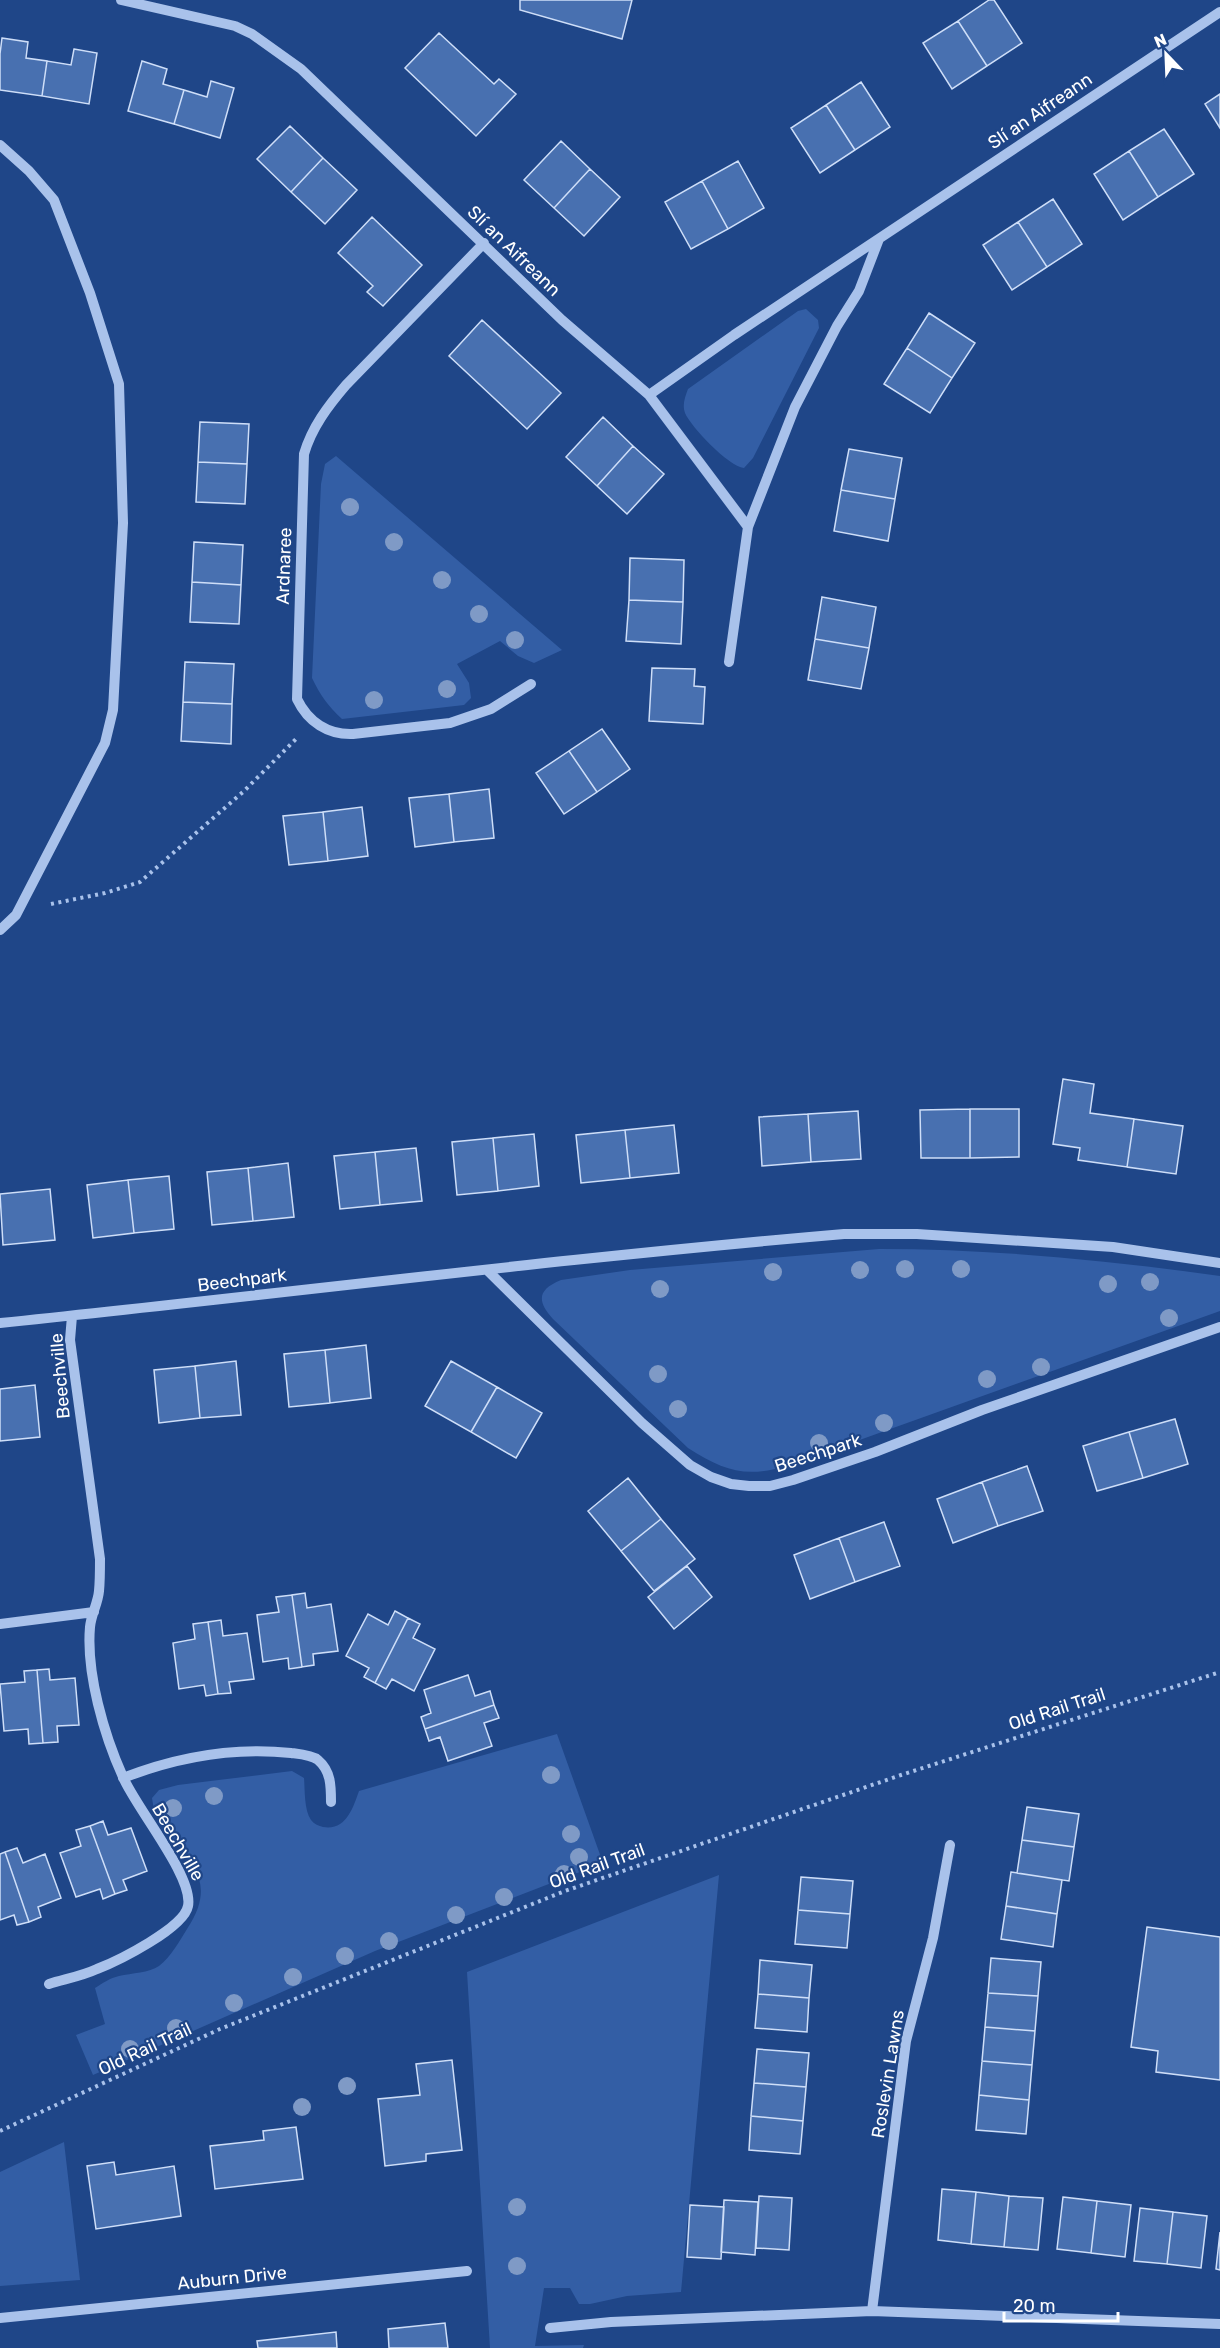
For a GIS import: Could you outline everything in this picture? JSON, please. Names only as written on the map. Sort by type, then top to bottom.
[{"type":"street","name":"Slí an Aifreann","points":[[121,0],[215,20],[252,34],[269,45],[301,69],[562,320],[649,395],[734,335],[1220,12]]},
{"type":"street","points":[[0,145],[29,171],[54,200],[94,304],[119,384],[123,523],[113,710],[105,743],[16,915],[0,930]]},
{"type":"street","points":[[729,662],[748,527],[795,407],[837,326],[859,291],[879,239]]},
{"type":"street","name":"Ardnaree","points":[[313,722],[301,708],[297,699],[304,454],[309,438],[328,406],[346,385],[484,243]]},
{"type":"street","points":[[649,395],[748,527]]},
{"type":"street","points":[[313,722],[339,735],[450,723],[492,709],[531,684]]},
{"type":"street","name":"Beechpark","points":[[0,1323],[286,1290],[805,1237],[870,1233],[1113,1247],[1220,1263]]},
{"type":"street","name":"Beechpark","points":[[488,1271],[642,1423],[690,1465],[711,1478],[749,1486],[770,1486],[793,1480],[982,1410],[1220,1327]]},
{"type":"street","name":"Beechville","points":[[49,1984],[96,1970],[130,1953],[180,1921],[188,1908],[189,1896],[182,1875],[123,1778],[107,1735],[97,1694],[90,1651],[90,1624],[99,1592],[100,1559],[70,1340],[72,1316]]},
{"type":"street","points":[[0,1624],[94,1611]]},
{"type":"street","points":[[123,1778],[178,1760],[223,1753],[275,1751],[316,1758],[329,1775],[331,1802]]},
{"type":"street","name":"Roslevin Lawns","points":[[872,2311],[906,2041],[933,1938],[950,1845]]},
{"type":"street","name":"Auburn Drive","points":[[0,2318],[467,2271]]},
{"type":"street","points":[[550,2328],[610,2322],[872,2311],[1220,2324]]},
{"type":"path","points":[[16,915],[61,901],[105,893],[140,882],[243,792],[313,722]]},
{"type":"path","name":"Old Rail Trail","points":[[0,2131],[220,2029],[565,1891],[901,1775],[1220,1672]]},
{"type":"shaded area","points":[[806,309],[818,320],[819,328],[753,458],[744,468],[737,466],[702,436],[685,413],[685,398],[688,389],[798,311]]},
{"type":"shaded area","points":[[336,456],[562,650],[534,663],[518,656],[500,641],[457,664],[469,683],[471,698],[464,705],[342,719],[325,700],[312,678],[321,484],[325,464]]},
{"type":"shaded area","points":[[879,1249],[1050,1256],[1220,1276],[1220,1311],[787,1466],[747,1472],[724,1467],[688,1448],[553,1319],[542,1301],[547,1288],[561,1280],[630,1270]]},
{"type":"shaded area","points":[[557,1734],[603,1863],[375,1951],[93,2075],[76,2035],[105,2024],[95,1988],[116,1977],[159,1966],[175,1948],[198,1907],[201,1888],[197,1872],[157,1816],[152,1798],[159,1790],[178,1785],[292,1771],[304,1778],[306,1805],[311,1820],[320,1826],[331,1827],[343,1822],[347,1817],[359,1791]]},
{"type":"shaded area","points":[[719,1875],[681,2292],[627,2296],[590,2304],[579,2304],[570,2288],[544,2288],[535,2346],[584,2345],[583,2348],[490,2348],[467,1972]]},
{"type":"shaded area","points":[[64,2142],[80,2280],[0,2286],[0,2172]]},
{"type":"building","points":[[520,0],[632,0],[622,39],[520,10]]},
{"type":"building","points":[[989,0],[994,0],[1022,43],[987,66],[958,21]]},
{"type":"building","points":[[958,21],[987,66],[952,89],[923,43]]},
{"type":"building","points":[[439,33],[494,84],[499,79],[516,94],[476,136],[405,68]]},
{"type":"building","points":[[2,38],[28,42],[26,58],[47,61],[42,96],[0,90]]},
{"type":"building","points":[[74,49],[97,53],[89,104],[42,96],[47,61],[71,65]]},
{"type":"building","points":[[142,61],[167,69],[163,84],[184,90],[174,124],[128,111]]},
{"type":"building","points":[[211,81],[234,88],[220,138],[174,124],[184,90],[207,97]]},
{"type":"building","points":[[861,82],[890,127],[855,150],[826,105]]},
{"type":"building","points":[[1220,94],[1220,128],[1205,104]]},
{"type":"building","points":[[826,105],[855,150],[820,173],[791,128]]},
{"type":"building","points":[[290,126],[323,158],[291,192],[257,159]]},
{"type":"building","points":[[1164,129],[1194,174],[1158,197],[1129,151]]},
{"type":"building","points":[[561,141],[590,169],[554,208],[524,180]]},
{"type":"building","points":[[1129,151],[1158,197],[1123,220],[1094,174]]},
{"type":"building","points":[[323,158],[357,190],[325,224],[291,192]]},
{"type":"building","points":[[738,161],[764,208],[728,229],[702,181]]},
{"type":"building","points":[[590,169],[620,197],[584,236],[554,208]]},
{"type":"building","points":[[702,181],[728,229],[691,249],[665,202]]},
{"type":"building","points":[[1053,199],[1082,244],[1047,267],[1018,222]]},
{"type":"building","points":[[372,217],[422,265],[383,306],[367,292],[373,286],[338,253]]},
{"type":"building","points":[[1018,222],[1047,267],[1012,290],[983,245]]},
{"type":"building","points":[[929,313],[975,343],[952,378],[907,348]]},
{"type":"building","points":[[482,320],[561,393],[527,429],[449,356]]},
{"type":"building","points":[[907,348],[952,378],[930,413],[884,384]]},
{"type":"building","points":[[603,417],[633,446],[597,486],[566,457]]},
{"type":"building","points":[[200,422],[249,424],[247,464],[198,462]]},
{"type":"building","points":[[633,446],[664,474],[627,514],[597,486]]},
{"type":"building","points":[[849,449],[902,458],[895,499],[841,490]]},
{"type":"building","points":[[198,462],[247,464],[245,504],[196,502]]},
{"type":"building","points":[[841,490],[895,499],[888,541],[834,531]]},
{"type":"building","points":[[194,542],[243,545],[241,585],[192,582]]},
{"type":"building","points":[[630,558],[684,560],[683,602],[629,600]]},
{"type":"building","points":[[192,582],[241,585],[239,624],[190,622]]},
{"type":"building","points":[[822,597],[876,607],[869,648],[815,639]]},
{"type":"building","points":[[629,600],[683,602],[681,644],[626,641]]},
{"type":"building","points":[[815,639],[869,648],[861,689],[808,680]]},
{"type":"building","points":[[185,662],[234,664],[232,704],[183,702]]},
{"type":"building","points":[[652,668],[695,669],[694,686],[705,687],[703,724],[649,721]]},
{"type":"building","points":[[183,702],[232,704],[231,744],[181,741]]},
{"type":"building","points":[[602,729],[630,769],[597,792],[569,751]]},
{"type":"building","points":[[569,751],[597,792],[564,814],[536,773]]},
{"type":"building","points":[[489,789],[494,838],[454,842],[449,794]]},
{"type":"building","points":[[449,794],[454,842],[415,847],[409,798]]},
{"type":"building","points":[[362,807],[368,856],[328,861],[323,812]]},
{"type":"building","points":[[323,812],[328,861],[289,865],[283,816]]},
{"type":"building","points":[[1063,1079],[1094,1084],[1090,1113],[1134,1119],[1127,1167],[1078,1160],[1080,1148],[1053,1144]]},
{"type":"building","points":[[970,1109],[1019,1109],[1019,1157],[970,1158]]},
{"type":"building","points":[[970,1109],[970,1158],[921,1158],[920,1110]]},
{"type":"building","points":[[858,1111],[861,1159],[811,1162],[808,1114]]},
{"type":"building","points":[[808,1114],[811,1162],[762,1166],[759,1117]]},
{"type":"building","points":[[1134,1119],[1183,1126],[1176,1174],[1127,1167]]},
{"type":"building","points":[[674,1125],[679,1173],[630,1178],[625,1130]]},
{"type":"building","points":[[625,1130],[630,1178],[581,1183],[576,1135]]},
{"type":"building","points":[[534,1134],[539,1186],[498,1191],[493,1138]]},
{"type":"building","points":[[493,1138],[498,1191],[457,1195],[452,1142]]},
{"type":"building","points":[[416,1148],[422,1201],[380,1205],[375,1152]]},
{"type":"building","points":[[375,1152],[380,1205],[340,1209],[334,1156]]},
{"type":"building","points":[[288,1163],[294,1217],[253,1221],[248,1168]]},
{"type":"building","points":[[248,1168],[253,1221],[212,1225],[207,1172]]},
{"type":"building","points":[[169,1176],[174,1229],[134,1233],[128,1180]]},
{"type":"building","points":[[128,1180],[134,1233],[93,1238],[87,1185]]},
{"type":"building","points":[[50,1189],[55,1240],[3,1245],[0,1194]]},
{"type":"building","points":[[366,1345],[371,1398],[330,1403],[325,1350]]},
{"type":"building","points":[[325,1350],[330,1403],[289,1407],[284,1354]]},
{"type":"building","points":[[236,1361],[241,1415],[200,1418],[195,1366]]},
{"type":"building","points":[[451,1361],[497,1387],[471,1432],[425,1406]]},
{"type":"building","points":[[195,1366],[200,1418],[159,1423],[154,1370]]},
{"type":"building","points":[[35,1385],[40,1437],[0,1441],[0,1389]]},
{"type":"building","points":[[497,1387],[542,1413],[516,1458],[471,1432]]},
{"type":"building","points":[[1175,1419],[1188,1464],[1143,1478],[1129,1432]]},
{"type":"building","points":[[1129,1432],[1143,1478],[1097,1491],[1083,1446]]},
{"type":"building","points":[[1027,1466],[1043,1511],[998,1526],[982,1482]]},
{"type":"building","points":[[628,1478],[661,1519],[621,1551],[588,1511]]},
{"type":"building","points":[[982,1482],[998,1526],[953,1543],[937,1499]]},
{"type":"building","points":[[661,1519],[695,1559],[654,1591],[621,1551]]},
{"type":"building","points":[[884,1522],[900,1566],[855,1582],[839,1538]]},
{"type":"building","points":[[839,1538],[855,1582],[810,1599],[794,1555]]},
{"type":"building","points":[[687,1566],[712,1597],[674,1629],[648,1597]]},
{"type":"building","points":[[305,1593],[307,1608],[331,1604],[338,1651],[313,1654],[314,1665],[302,1667],[292,1595]]},
{"type":"building","points":[[292,1595],[302,1667],[289,1669],[288,1658],[263,1662],[257,1615],[279,1612],[276,1597]]},
{"type":"building","points":[[395,1611],[408,1618],[375,1683],[364,1677],[369,1668],[346,1656],[368,1614],[388,1625]]},
{"type":"building","points":[[408,1618],[420,1624],[413,1638],[435,1649],[414,1691],[392,1679],[386,1689],[375,1683]]},
{"type":"building","points":[[221,1620],[223,1636],[247,1633],[254,1679],[229,1682],[231,1693],[218,1694],[208,1622]]},
{"type":"building","points":[[208,1622],[218,1694],[206,1696],[204,1685],[179,1689],[173,1643],[195,1639],[193,1624]]},
{"type":"building","points":[[49,1669],[50,1680],[75,1678],[79,1725],[57,1726],[58,1742],[43,1743],[37,1670]]},
{"type":"building","points":[[37,1670],[43,1743],[29,1744],[28,1729],[4,1731],[0,1684],[25,1682],[24,1671]]},
{"type":"building","points":[[468,1675],[475,1696],[490,1691],[494,1705],[425,1729],[421,1717],[431,1713],[424,1690]]},
{"type":"building","points":[[494,1705],[499,1718],[484,1723],[492,1746],[448,1761],[440,1737],[429,1741],[425,1729]]},
{"type":"building","points":[[1027,1807],[1079,1814],[1074,1847],[1022,1840]]},
{"type":"building","points":[[103,1821],[108,1835],[131,1828],[147,1871],[123,1880],[127,1890],[115,1894],[90,1826]]},
{"type":"building","points":[[90,1826],[115,1894],[103,1899],[100,1889],[76,1897],[60,1853],[81,1846],[76,1830]]},
{"type":"building","points":[[1022,1840],[1074,1847],[1069,1881],[1017,1873]]},
{"type":"building","points":[[17,1848],[23,1863],[45,1854],[61,1898],[38,1907],[41,1917],[29,1922],[5,1852]]},
{"type":"building","points":[[5,1852],[29,1922],[17,1925],[14,1915],[0,1920],[0,1854]]},
{"type":"building","points":[[1011,1872],[1062,1880],[1057,1914],[1006,1906]]},
{"type":"building","points":[[801,1877],[853,1881],[850,1914],[798,1910]]},
{"type":"building","points":[[1006,1906],[1057,1914],[1053,1947],[1001,1939]]},
{"type":"building","points":[[798,1910],[850,1914],[847,1948],[795,1944]]},
{"type":"building","points":[[1147,1927],[1220,1937],[1220,2080],[1156,2072],[1158,2051],[1131,2047]]},
{"type":"building","points":[[991,1958],[1041,1962],[1038,1996],[988,1993]]},
{"type":"building","points":[[760,1960],[812,1965],[809,1998],[758,1994]]},
{"type":"building","points":[[988,1993],[1038,1996],[1035,2031],[985,2027]]},
{"type":"building","points":[[758,1994],[809,1998],[807,2032],[755,2028]]},
{"type":"building","points":[[985,2027],[1035,2031],[1032,2065],[982,2061]]},
{"type":"building","points":[[757,2049],[809,2053],[806,2087],[754,2083]]},
{"type":"building","points":[[452,2060],[462,2150],[426,2154],[426,2161],[385,2166],[378,2099],[420,2095],[416,2064]]},
{"type":"building","points":[[982,2061],[1032,2065],[1029,2100],[979,2095]]},
{"type":"building","points":[[754,2083],[806,2087],[803,2121],[751,2116]]},
{"type":"building","points":[[979,2095],[1029,2100],[1026,2134],[976,2130]]},
{"type":"building","points":[[751,2116],[803,2121],[800,2154],[749,2150]]},
{"type":"building","points":[[296,2127],[303,2179],[215,2189],[210,2146],[264,2140],[263,2131]]},
{"type":"building","points":[[114,2162],[116,2175],[174,2166],[181,2216],[96,2229],[87,2166]]},
{"type":"building","points":[[942,2189],[976,2192],[971,2244],[938,2240]]},
{"type":"building","points":[[976,2192],[1009,2196],[1004,2247],[971,2244]]},
{"type":"building","points":[[759,2196],[792,2198],[789,2250],[756,2248]]},
{"type":"building","points":[[1009,2196],[1043,2198],[1038,2250],[1004,2247]]},
{"type":"building","points":[[1063,2197],[1097,2201],[1091,2253],[1057,2249]]},
{"type":"building","points":[[724,2200],[758,2202],[755,2255],[721,2252]]},
{"type":"building","points":[[1097,2201],[1131,2205],[1125,2257],[1091,2253]]},
{"type":"building","points":[[690,2205],[724,2207],[721,2259],[687,2257]]},
{"type":"building","points":[[1140,2208],[1173,2212],[1167,2264],[1134,2261]]},
{"type":"building","points":[[1173,2212],[1207,2216],[1201,2268],[1167,2264]]},
{"type":"building","points":[[1220,2232],[1220,2270],[1216,2269]]},
{"type":"building","points":[[445,2323],[448,2348],[389,2348],[388,2329]]},
{"type":"building","points":[[336,2332],[337,2348],[258,2348],[257,2341]]}]
